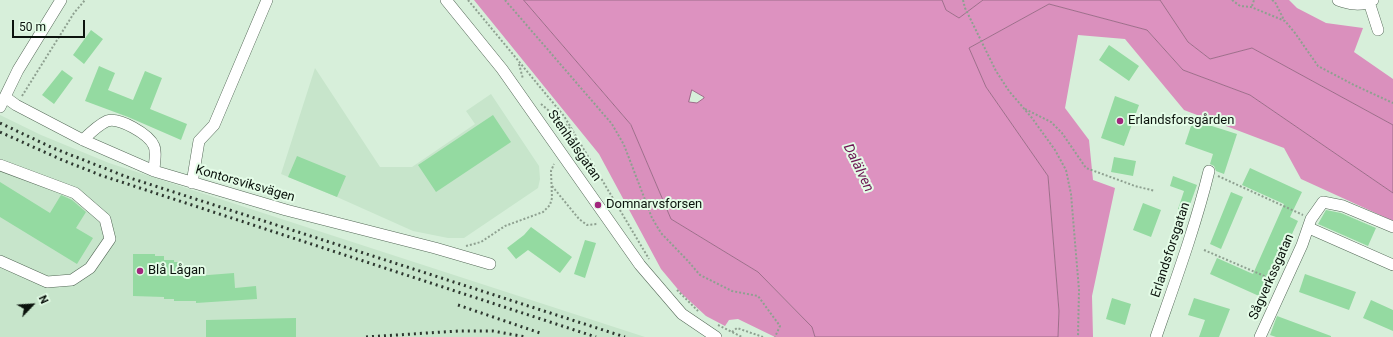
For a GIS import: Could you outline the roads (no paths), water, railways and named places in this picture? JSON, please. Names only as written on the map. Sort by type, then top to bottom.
[{"type":"street","name":"Kontorsviksvägen","points":[[61,0],[18,70],[2,102],[16,105],[83,140],[154,171],[286,210],[435,248],[490,264]]},
{"type":"street","points":[[192,183],[199,141],[214,125],[267,0]]},
{"type":"street","name":"Stenhålsgatan","points":[[446,0],[502,69],[640,265],[682,314],[716,337]]},
{"type":"street","points":[[1338,0],[1354,5],[1371,1],[1378,30]]},
{"type":"street","points":[[83,140],[101,124],[109,120],[130,126],[145,135],[154,146],[154,171]]},
{"type":"street","points":[[0,165],[75,193],[105,219],[110,239],[90,268],[72,280],[47,282],[0,261]]},
{"type":"street","name":"Erlandsforsgatan","points":[[1156,337],[1201,203],[1209,171]]},
{"type":"street","name":"Sågverkssgatan","points":[[1260,337],[1310,224],[1323,202],[1343,206],[1393,227]]},
{"type":"street","points":[[1310,224],[1393,265]]},
{"type":"water","name":"Dalälven","points":[[524,0],[942,0],[946,10],[959,18],[983,0],[1160,0],[1188,42],[1210,59],[1252,48],[1393,125],[1393,193],[1250,95],[1183,70],[1147,30],[1049,4],[969,48],[986,87],[1048,176],[1059,311],[1058,337],[815,337],[812,327],[758,272],[671,219],[631,125]],"holes":[[[692,90],[704,97],[697,103],[689,102]]]},
{"type":"railway","points":[[0,123],[53,148],[127,177],[625,337]]},
{"type":"railway","points":[[0,132],[100,175],[596,337]]},
{"type":"railway","points":[[458,305],[543,334]]},
{"type":"railway","points":[[366,337],[458,331],[493,331],[526,337]]},
{"type":"place","name":"Erlandsforsgården","points":[[1120,121]]},
{"type":"place","name":"Domnarvsforsen","points":[[598,205]]},
{"type":"place","name":"Blå Lågan","points":[[140,271]]}]
